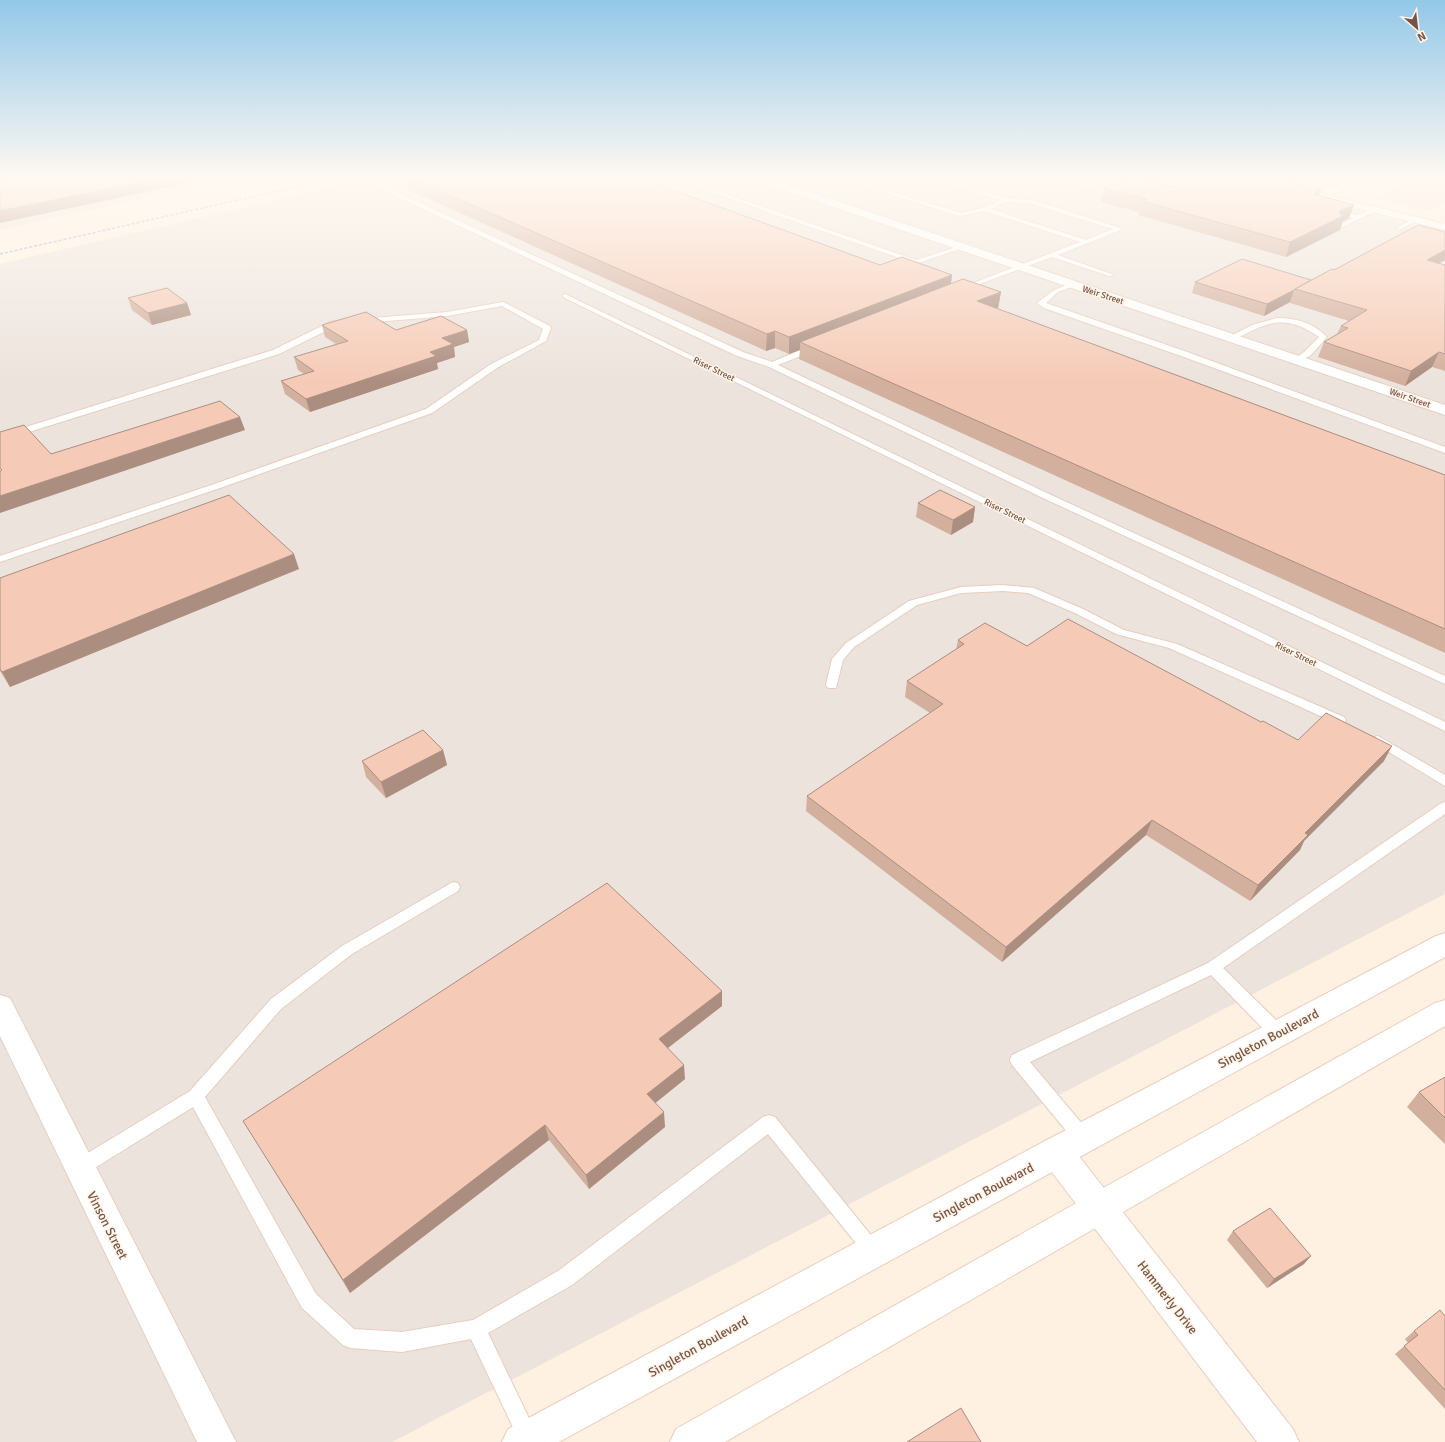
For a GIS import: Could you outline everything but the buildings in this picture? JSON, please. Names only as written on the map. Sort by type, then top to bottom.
[{"type":"street","name":"Weir Street","points":[[962,247],[1445,410]]},
{"type":"street","name":"Singleton Boulevard","points":[[525,1440],[873,1251],[1445,944]]},
{"type":"street","name":"Vinson Street","points":[[0,1007],[216,1442]]},
{"type":"street","points":[[712,1437],[1099,1208],[1445,1012]]},
{"type":"street","name":"Hammerly Drive","points":[[1070,1145],[1099,1208],[1280,1442]]},
{"type":"lane","points":[[507,246],[740,354],[772,365],[1046,496],[1445,680]]},
{"type":"lane","points":[[871,246],[916,262],[962,247]]},
{"type":"lane","points":[[953,292],[1018,266],[1074,246]]},
{"type":"lane","points":[[1051,255],[1111,275]]},
{"type":"lane","points":[[1072,285],[1056,291],[1041,303],[1445,450]]},
{"type":"lane","name":"Riser Street","points":[[565,296],[1445,726]]},
{"type":"lane","points":[[0,438],[276,352],[335,323],[447,314],[503,304],[547,328],[542,341],[494,366],[428,411],[220,485],[0,559]]},
{"type":"lane","points":[[1231,338],[1268,321],[1285,319],[1313,328],[1323,337],[1307,354],[1296,360]]},
{"type":"lane","points":[[772,365],[823,344]]},
{"type":"lane","points":[[832,684],[838,659],[850,645],[913,603],[961,590],[1003,588],[1030,590],[1079,611],[1120,632],[1173,646],[1326,713],[1353,727]]},
{"type":"lane","points":[[1366,734],[1387,744],[1445,781]]},
{"type":"lane","points":[[1070,1145],[1018,1060],[1213,967],[1445,808]]},
{"type":"lane","points":[[79,1168],[196,1096],[276,1004],[347,950],[453,887]]},
{"type":"lane","points":[[1213,967],[1278,1033]]},
{"type":"lane","points":[[196,1096],[309,1302],[350,1338],[402,1342],[476,1329],[565,1278],[770,1123],[873,1251]]},
{"type":"lane","points":[[476,1329],[525,1440]]},
{"type":"shaded area","points":[[76,246],[1445,246],[1445,894],[392,1442],[0,1442],[0,264]]},
{"type":"railway","points":[[0,254],[34,246]]}]
